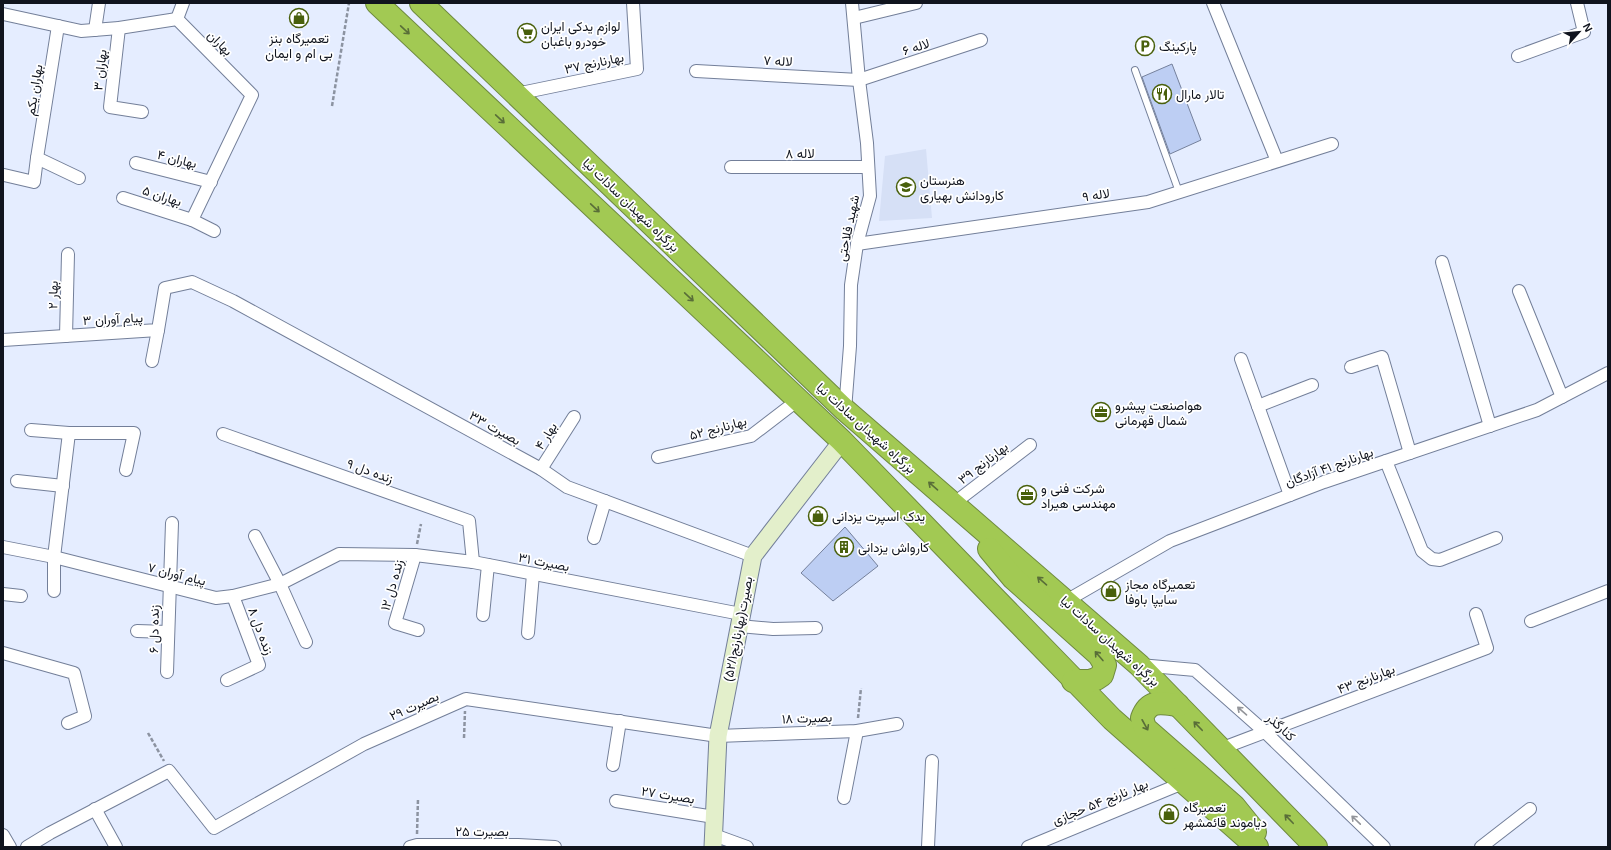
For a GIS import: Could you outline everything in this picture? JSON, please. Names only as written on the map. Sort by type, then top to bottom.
[{"type":"highway","name":"بزرگراه شهیدان سادات نیا","points":[[377,3],[842,441],[1073,681],[1112,719],[1257,847]]},
{"type":"highway","name":"بزرگراه شهیدان سادات نیا","points":[[421,3],[845,410],[1139,665],[1316,847]]},
{"type":"highway","points":[[953,504],[1013,578],[1099,655],[1105,665],[1102,675],[1090,681],[1073,681]]},
{"type":"highway","points":[[1178,705],[1160,702],[1145,709],[1142,718],[1146,728],[1234,806],[1266,847]]},
{"type":"street","points":[[95,30],[99,3]]},
{"type":"street","points":[[3,14],[81,31],[119,28],[177,19],[182,3]]},
{"type":"street","name":"بهارنارنج ۳۷","points":[[516,94],[637,69],[633,3]]},
{"type":"street","name":"شهید فلاحتی","points":[[845,410],[850,346],[851,285],[857,244],[870,196],[852,3]]},
{"type":"street","points":[[854,18],[916,3]]},
{"type":"street","points":[[1213,3],[1277,161]]},
{"type":"street","points":[[1518,56],[1584,32],[1577,3]]},
{"type":"street","name":"بهاران","points":[[177,19],[252,95],[192,220]]},
{"type":"street","name":"بهاران یکم","points":[[4,175],[34,182],[58,26]]},
{"type":"street","name":"بهاران ۳","points":[[119,28],[110,107],[142,112]]},
{"type":"street","name":"لاله ۶","points":[[859,80],[981,40]]},
{"type":"street","name":"لاله ۷","points":[[696,71],[859,80]]},
{"type":"street","name":"لاله ۹","points":[[857,244],[1148,202],[1332,144]]},
{"type":"street","points":[[37,158],[79,178]]},
{"type":"street","name":"بهاران ۴","points":[[136,163],[211,182]]},
{"type":"street","name":"لاله ۸","points":[[731,167],[868,167]]},
{"type":"street","name":"بهاران ۵","points":[[123,198],[192,220]]},
{"type":"street","points":[[192,220],[214,231]]},
{"type":"street","name":"بهار ۲","points":[[66,336],[68,254]]},
{"type":"street","points":[[1442,262],[1490,426]]},
{"type":"street","name":"پیام آوران ۳","points":[[3,340],[158,330],[165,288],[192,282],[233,300]]},
{"type":"street","points":[[1519,292],[1562,397]]},
{"type":"street","name":"بصیرت ۳۳","points":[[233,300],[541,469],[567,487],[753,556]]},
{"type":"street","points":[[152,361],[158,330]]},
{"type":"street","points":[[1352,367],[1382,357],[1410,453]]},
{"type":"street","points":[[1241,359],[1290,495]]},
{"type":"street","name":"بهارنارنج ۴۱ آزادگان","points":[[1066,601],[1170,541],[1290,495],[1537,410],[1608,373]]},
{"type":"street","points":[[1258,406],[1312,385]]},
{"type":"street","name":"بهارنارنج ۵۲","points":[[658,457],[751,436],[798,400]]},
{"type":"street","name":"بهار ۴","points":[[541,469],[574,417]]},
{"type":"street","points":[[31,430],[69,433],[134,434],[126,470]]},
{"type":"street","points":[[54,591],[54,558],[69,433]]},
{"type":"street","name":"زنده دل ۹","points":[[223,434],[469,521],[473,562]]},
{"type":"street","name":"بصیرت(بهارنارنج۵۲/۱)","points":[[713,841],[718,736],[753,556],[842,441]]},
{"type":"street","name":"بهارنارنج ۳۹","points":[[953,504],[1030,445]]},
{"type":"street","points":[[1386,461],[1422,551],[1432,559],[1440,560],[1496,538]]},
{"type":"street","points":[[17,481],[62,486]]},
{"type":"street","points":[[594,538],[605,501]]},
{"type":"street","name":"زنده دل ۶","points":[[167,672],[172,523]]},
{"type":"street","points":[[255,536],[280,584],[306,642]]},
{"type":"street","name":"پیام آوران ۷","points":[[3,547],[216,598],[233,596],[280,584],[339,554]]},
{"type":"street","name":"بصیرت ۳۱","points":[[339,554],[415,555],[473,562],[740,620],[773,629],[816,628]]},
{"type":"street","name":"زنده دل ۱۲","points":[[415,555],[395,623],[418,630]]},
{"type":"street","points":[[483,614],[488,565]]},
{"type":"street","points":[[528,633],[533,574]]},
{"type":"street","points":[[1531,621],[1608,591]]},
{"type":"street","points":[[3,594],[21,596]]},
{"type":"street","name":"زنده دل ۸","points":[[227,680],[259,665],[233,596]]},
{"type":"street","name":"بهارنارنج ۴۳","points":[[1220,749],[1487,648],[1476,614]]},
{"type":"street","points":[[137,631],[168,632]]},
{"type":"street","points":[[3,653],[74,673],[85,716],[68,723]]},
{"type":"street","name":"کنارگذر","points":[[1139,665],[1195,670],[1265,732],[1384,847]]},
{"type":"street","points":[[466,699],[718,736]]},
{"type":"street","name":"بصیرت ۲۹","points":[[169,771],[214,828],[364,744],[466,699]]},
{"type":"street","points":[[613,765],[620,721]]},
{"type":"street","name":"بصیرت ۱۸","points":[[718,736],[857,731],[897,724]]},
{"type":"street","points":[[844,798],[857,731]]},
{"type":"street","points":[[928,847],[932,761]]},
{"type":"street","points":[[27,847],[50,833],[169,771]]},
{"type":"street","name":"بهار نارنج ۵۴ حجازی","points":[[1028,847],[1183,783]]},
{"type":"street","name":"بصیرت ۲۷","points":[[616,801],[714,817]]},
{"type":"street","points":[[95,809],[116,847]]},
{"type":"street","points":[[1481,847],[1530,809]]},
{"type":"street","points":[[3,835],[10,847]]},
{"type":"street","points":[[713,841],[747,847]]},
{"type":"street","name":"بصیرت ۲۵","points":[[413,846],[518,844],[555,847]]},
{"type":"lane","points":[[1135,70],[1179,192]]},
{"type":"path","points":[[332,106],[349,3]]},
{"type":"path","points":[[415,555],[421,524]]},
{"type":"path","points":[[857,731],[861,688]]},
{"type":"path","points":[[464,738],[466,699]]},
{"type":"path","points":[[148,733],[169,771]]},
{"type":"path","points":[[413,846],[418,799]]},
{"type":"shaded area","name":"هنرستان کارودانش بهیاری","points":[[926,149],[932,218],[879,221],[885,156]]},
{"type":"building","points":[[1172,64],[1201,140],[1170,154],[1142,77]]},
{"type":"building","name":"کارواش یزدانی","points":[[845,527],[878,566],[833,601],[801,573]]},
{"type":"place","name":"تعمیرگاه بنز بی ام و ایمان","points":[[299,18]]},
{"type":"place","name":"لوازم یدکی ایران خودرو باغبان","points":[[527,33]]},
{"type":"place","name":"پارکینگ","points":[[1145,46]]},
{"type":"place","name":"تالار مارال","points":[[1162,94]]},
{"type":"place","name":"هنرستان کارودانش بهیاری","points":[[906,187]]},
{"type":"place","name":"هواصنعت پیشرو شمال قهرمانی","points":[[1101,412]]},
{"type":"place","name":"شرکت فنی و مهندسی هیراد","points":[[1027,495]]},
{"type":"place","name":"یدک اسپرت یزدانی","points":[[818,516]]},
{"type":"place","name":"کارواش یزدانی","points":[[844,547]]},
{"type":"place","name":"تعمیرگاه مجاز سایپا باوفا","points":[[1111,591]]},
{"type":"place","name":"تعمیرگاه دیاموند قائمشهر","points":[[1169,814]]}]
